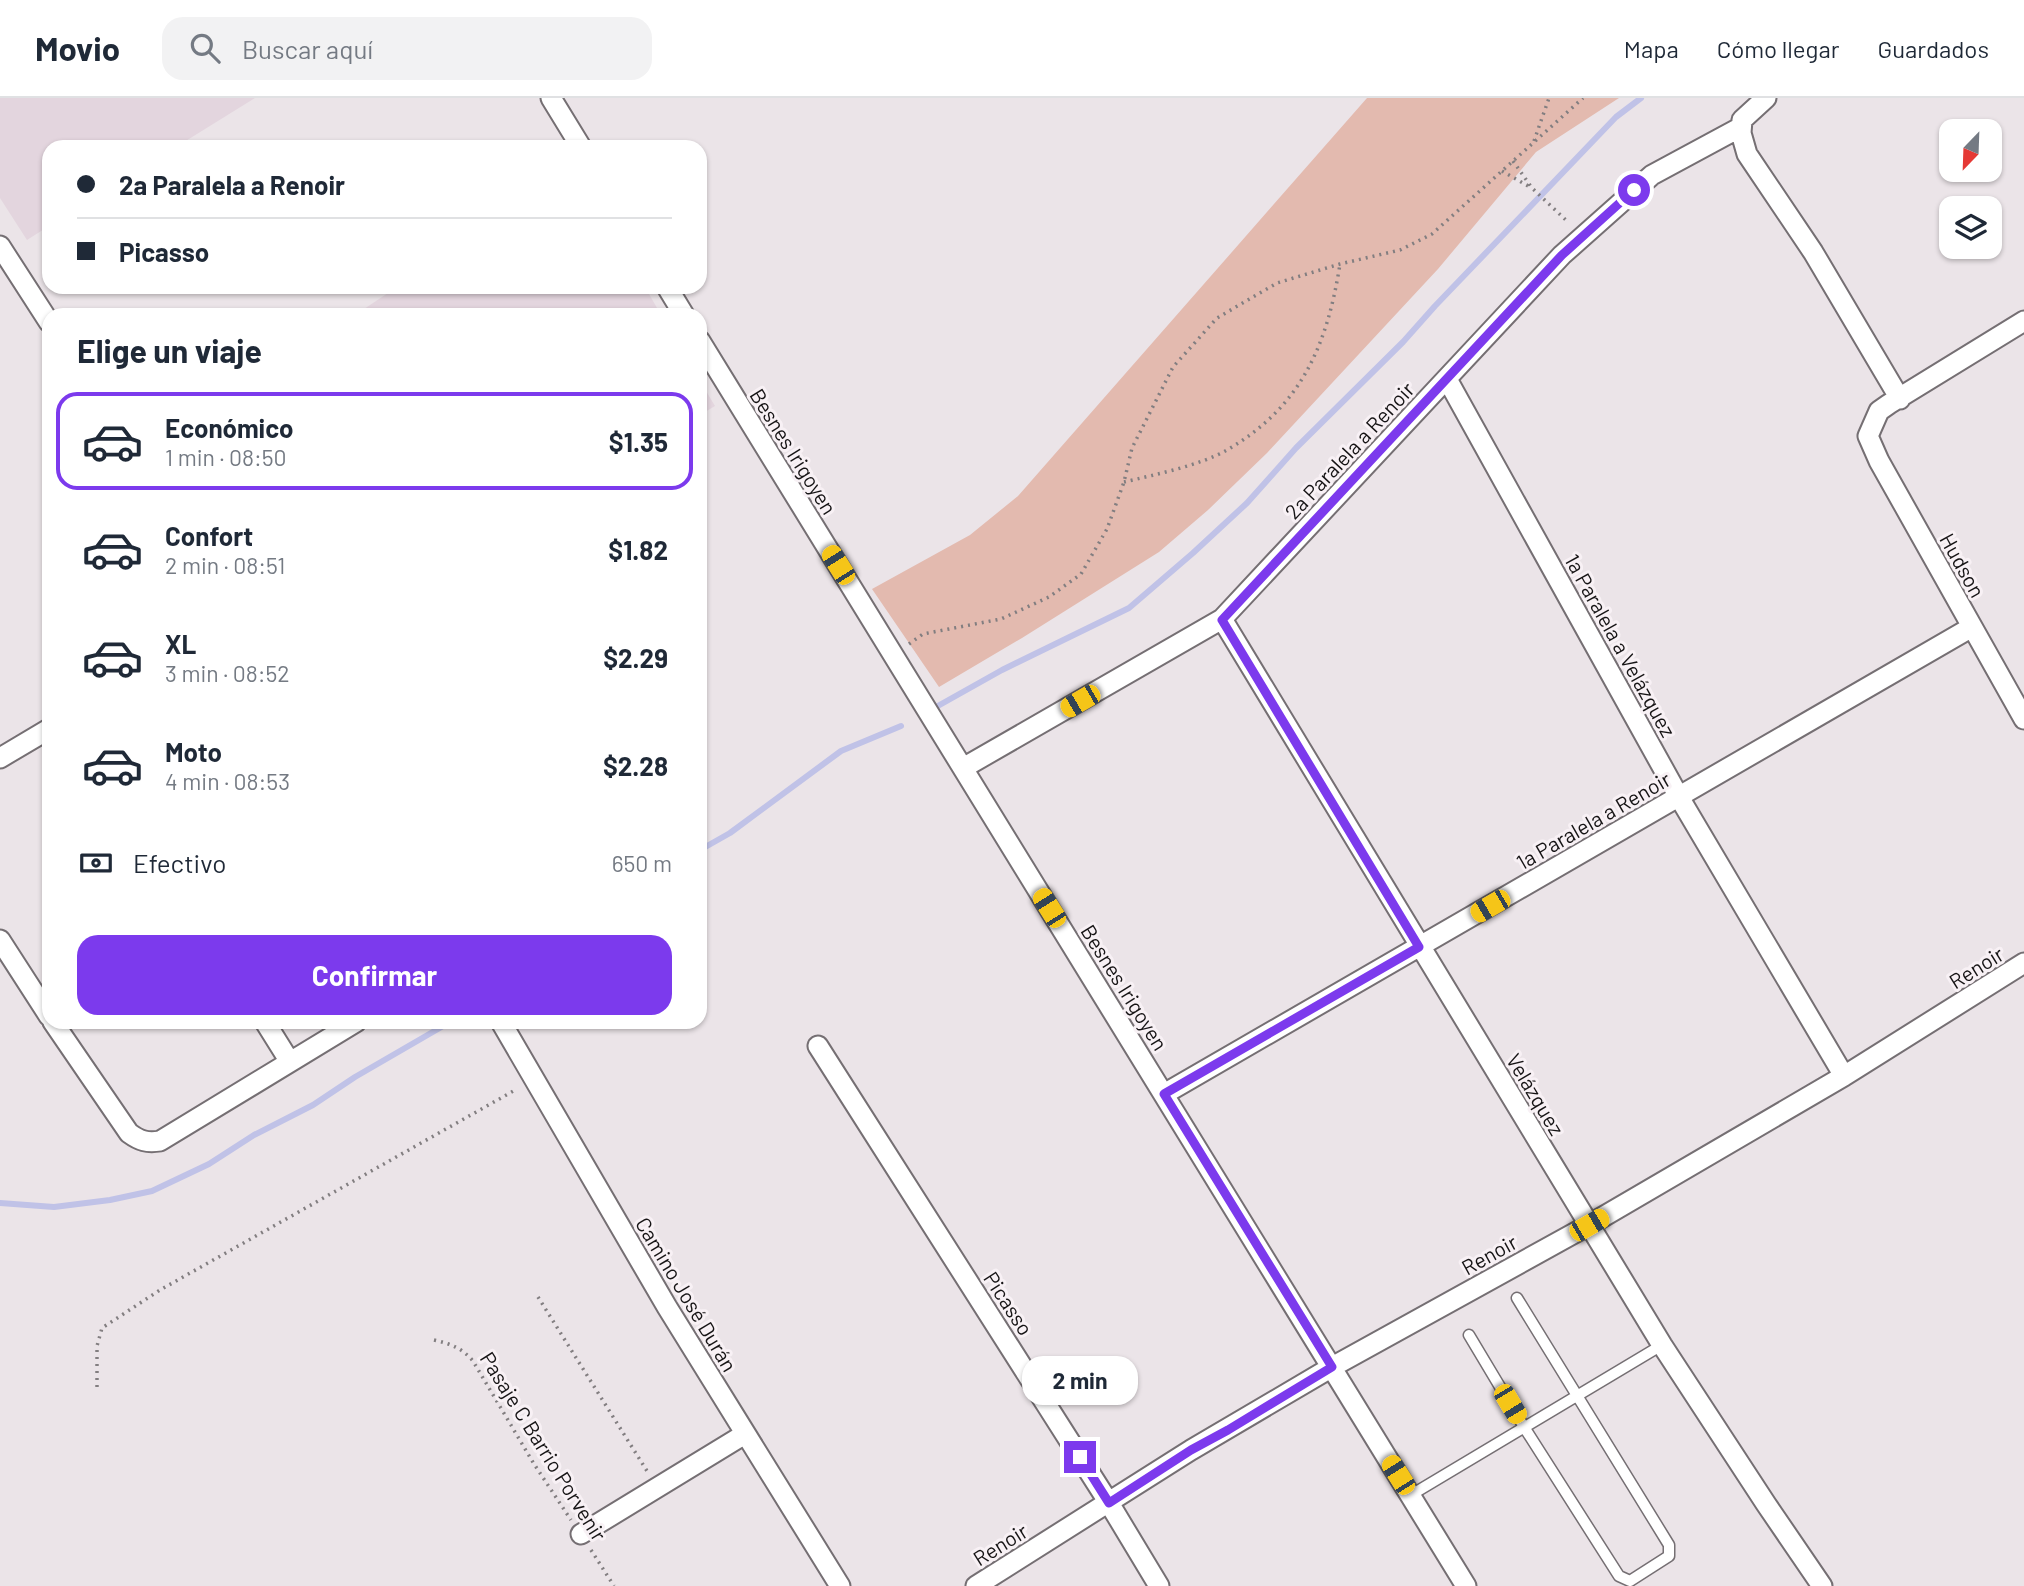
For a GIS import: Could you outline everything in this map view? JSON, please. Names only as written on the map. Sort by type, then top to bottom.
[{"type":"street","points":[[551,98],[577,140]]},
{"type":"street","points":[[1766,98],[1747,114],[1741,127],[1746,154],[1813,252],[1900,399],[2024,321]]},
{"type":"street","name":"2a Paralela a Renoir","points":[[963,768],[1222,620],[1562,255],[1652,174],[1741,127]]},
{"type":"street","points":[[0,246],[42,311]]},
{"type":"street","name":"Besnes Irigoyen","points":[[707,352],[1466,1586]]},
{"type":"street","name":"1a Paralela a Velázquez","points":[[1447,379],[1679,797],[1844,1076]]},
{"type":"street","name":"Hudson","points":[[1900,399],[1879,411],[1868,436],[1879,461],[2024,719]]},
{"type":"street","name":"Velázquez","points":[[1222,620],[1662,1345],[1822,1586]]},
{"type":"street","name":"1a Paralela a Renoir","points":[[1164,1094],[1972,627]]},
{"type":"street","points":[[0,758],[42,733]]},
{"type":"street","points":[[0,940],[42,1005]]},
{"type":"street","name":"Renoir","points":[[976,1586],[1191,1450],[1332,1367],[1589,1225],[1844,1076],[2024,963]]},
{"type":"street","points":[[58,1029],[129,1133],[138,1140],[149,1143],[160,1141],[344,1029]]},
{"type":"street","points":[[269,1029],[290,1062]]},
{"type":"street","name":"Camino José Durán","points":[[505,1029],[667,1307],[840,1586]]},
{"type":"street","name":"Picasso","points":[[818,1046],[1159,1586]]},
{"type":"street","points":[[581,1534],[745,1434]]},
{"type":"lane","points":[[1469,1335],[1619,1576],[1630,1581],[1669,1556],[1669,1545],[1517,1298]]},
{"type":"lane","points":[[1410,1495],[1662,1345]]},
{"type":"path","points":[[1533,143],[1549,98]]},
{"type":"path","points":[[894,655],[923,634],[1001,619],[1049,597],[1081,573],[1107,529],[1124,482],[1132,448],[1173,367],[1217,318],[1276,283],[1400,250],[1432,234],[1583,98]]},
{"type":"path","points":[[1513,161],[1532,188],[1560,214]]},
{"type":"path","points":[[1502,171],[1532,188]]},
{"type":"path","points":[[1124,482],[1172,471],[1226,451],[1268,419],[1298,388],[1318,351],[1335,298],[1340,264]]},
{"type":"path","points":[[97,1387],[97,1346],[102,1328],[160,1290],[535,1080]]},
{"type":"path","points":[[538,1297],[657,1488]]},
{"type":"path","name":"Pasaje C Barrio Porvenir","points":[[434,1340],[457,1347],[473,1361],[534,1464],[614,1586]]},
{"type":"shaded area","points":[[0,98],[255,98],[187,140],[42,140],[42,230],[27,240],[0,198]]},
{"type":"shaded area","points":[[1367,98],[1619,98],[1536,152],[1438,269],[1267,453],[1208,510],[1159,552],[939,687],[872,589],[970,535],[1018,496]]},
{"type":"shaded area","points":[[386,294],[649,294],[657,308],[366,308]]},
{"type":"shaded area","points":[[707,393],[715,406],[707,411]]},
{"type":"waterway","points":[[936,707],[1002,670],[1129,608],[1193,553],[1247,503],[1296,448],[1403,342],[1616,117],[1641,98]]},
{"type":"waterway","points":[[707,846],[730,833],[841,751],[901,726]]},
{"type":"waterway","points":[[0,1203],[54,1207],[110,1200],[152,1191],[209,1164],[254,1135],[313,1105],[438,1029]]},
{"type":"route","points":[[1080,1457],[1109,1503],[1191,1450],[1332,1367],[1164,1094],[1419,947],[1222,620],[1562,255],[1634,190]]}]
